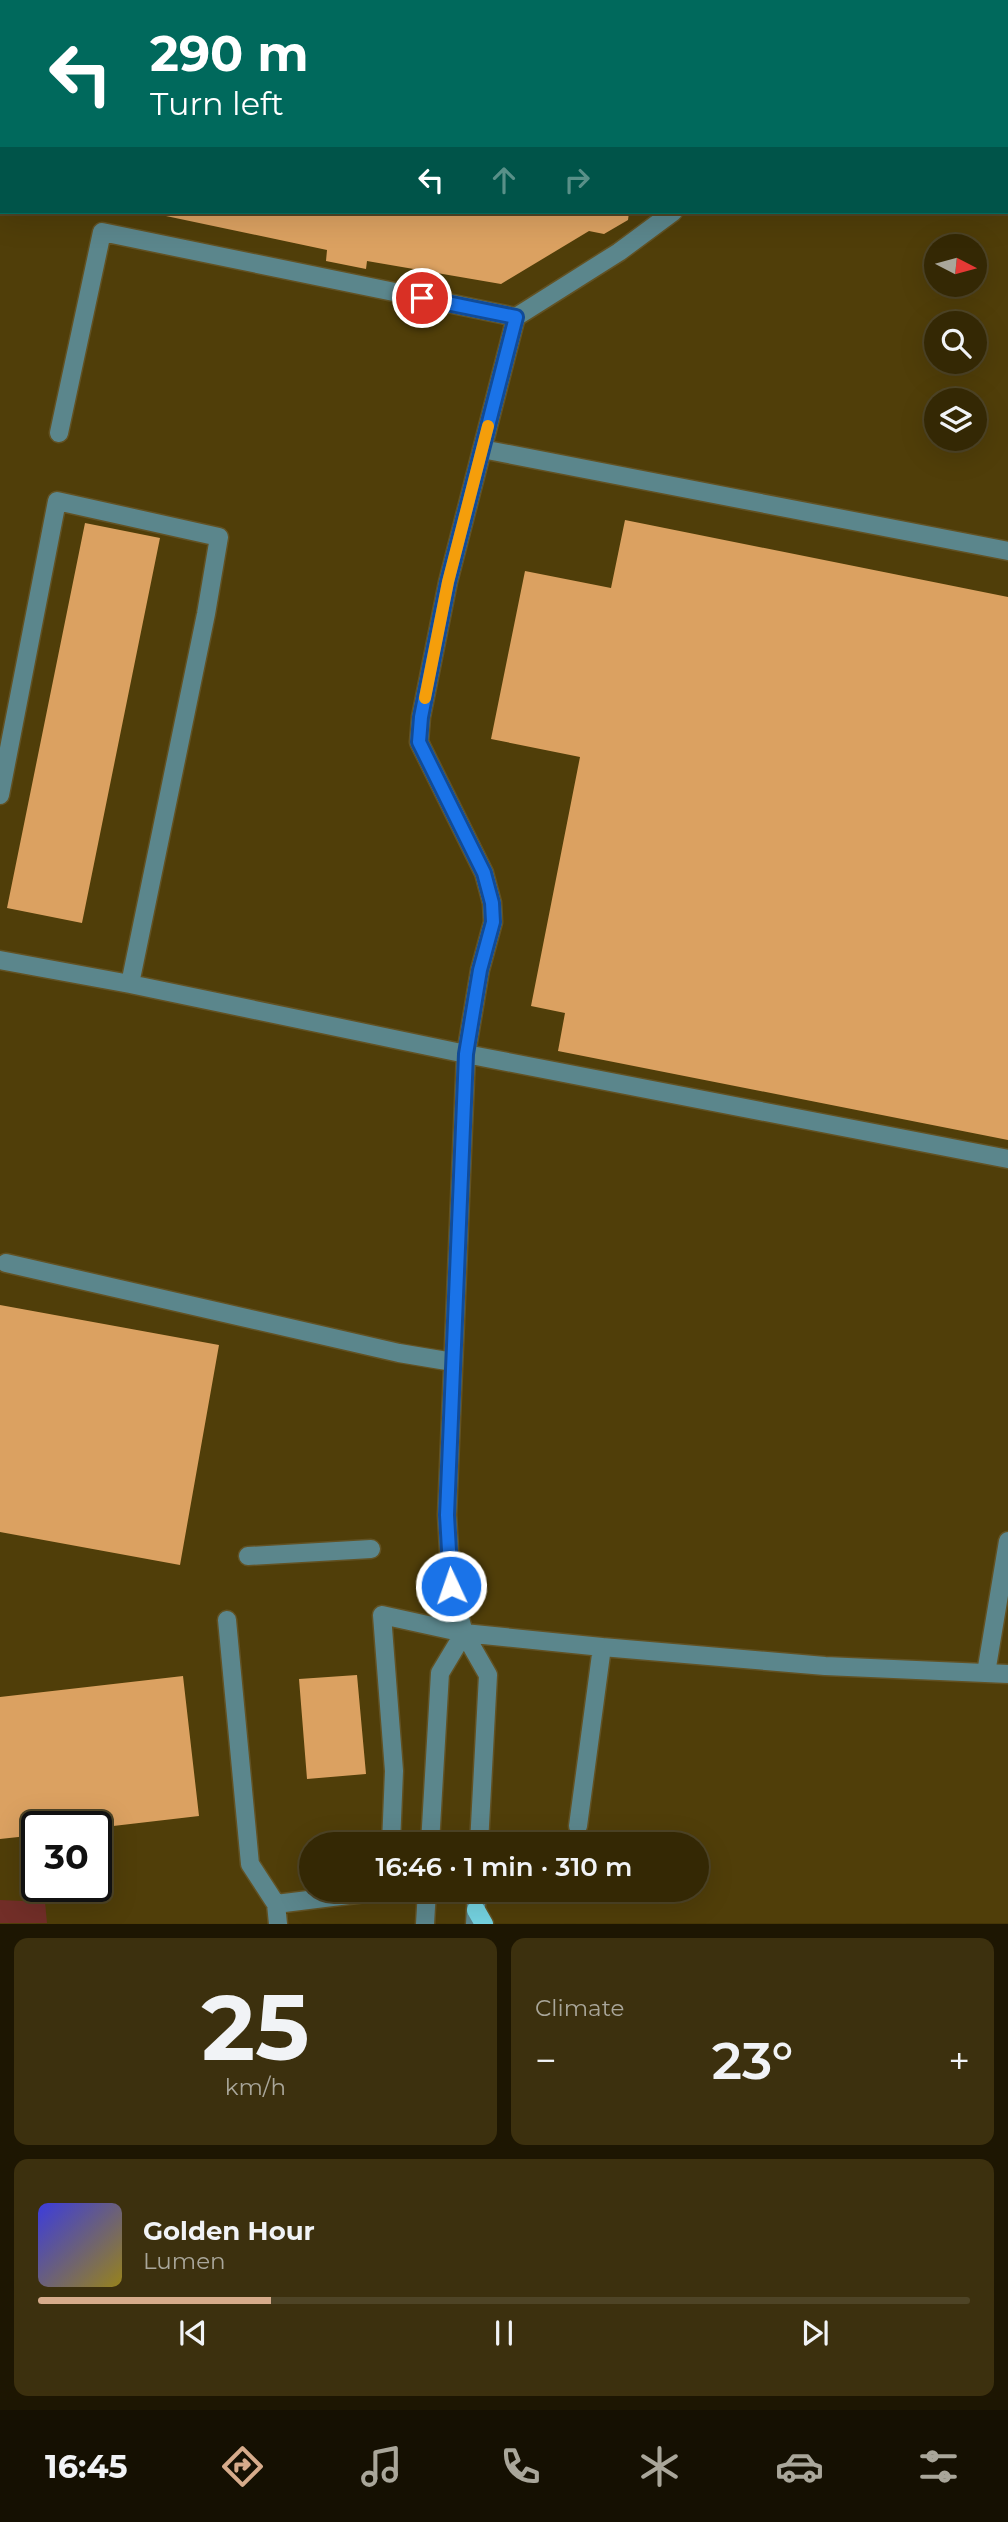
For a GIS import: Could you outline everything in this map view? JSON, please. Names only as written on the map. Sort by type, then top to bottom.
[{"type":"street","points":[[480,1832],[488,1675],[464,1633],[451,1586],[447,1515],[466,1054],[480,970],[493,922],[492,896],[484,873],[419,742],[421,717],[448,582],[516,317],[619,252],[670,214]]},
{"type":"street","points":[[59,433],[102,232],[516,317]]},
{"type":"street","points":[[482,449],[1008,551]]},
{"type":"street","points":[[0,795],[57,501],[219,537],[206,614],[130,984]]},
{"type":"street","points":[[0,960],[1008,1159]]},
{"type":"street","points":[[6,1263],[399,1353],[453,1362]]},
{"type":"street","points":[[986,1673],[1008,1541]]},
{"type":"street","points":[[248,1556],[371,1549]]},
{"type":"street","points":[[391,1832],[394,1771],[382,1615],[464,1633],[603,1647],[825,1666],[1008,1674]]},
{"type":"street","points":[[227,1620],[250,1864],[276,1904],[278,1923]]},
{"type":"street","points":[[431,1832],[440,1673],[464,1633]]},
{"type":"street","points":[[578,1826],[603,1647]]},
{"type":"street","points":[[276,1904],[299,1901]]},
{"type":"street","points":[[425,1923],[426,1902]]},
{"type":"shaded area","points":[[0,214],[1008,214],[1008,1923],[0,1924]]},
{"type":"shaded area","points":[[0,1900],[45,1902],[47,1923],[0,1923]]},
{"type":"building","points":[[156,214],[629,214],[628,220],[604,234],[589,231],[501,284],[367,261],[366,269],[326,261],[327,250]]},
{"type":"building","points":[[625,520],[1008,597],[1008,1140],[558,1051],[565,1013],[531,1006],[580,757],[491,739],[525,571],[611,588]]},
{"type":"building","points":[[85,523],[160,538],[82,923],[7,908]]},
{"type":"building","points":[[0,1305],[219,1345],[180,1565],[0,1532]]},
{"type":"building","points":[[357,1675],[366,1774],[307,1779],[299,1679]]},
{"type":"building","points":[[183,1676],[199,1816],[112,1826],[112,1811],[21,1811],[21,1837],[0,1839],[0,1697]]},
{"type":"slow traffic","points":[[425,698],[448,582],[488,426]]},
{"type":"route","points":[[422,298],[516,317],[448,582],[421,717],[419,742],[484,873],[492,896],[493,922],[480,970],[466,1054],[447,1515],[451,1586]]}]
